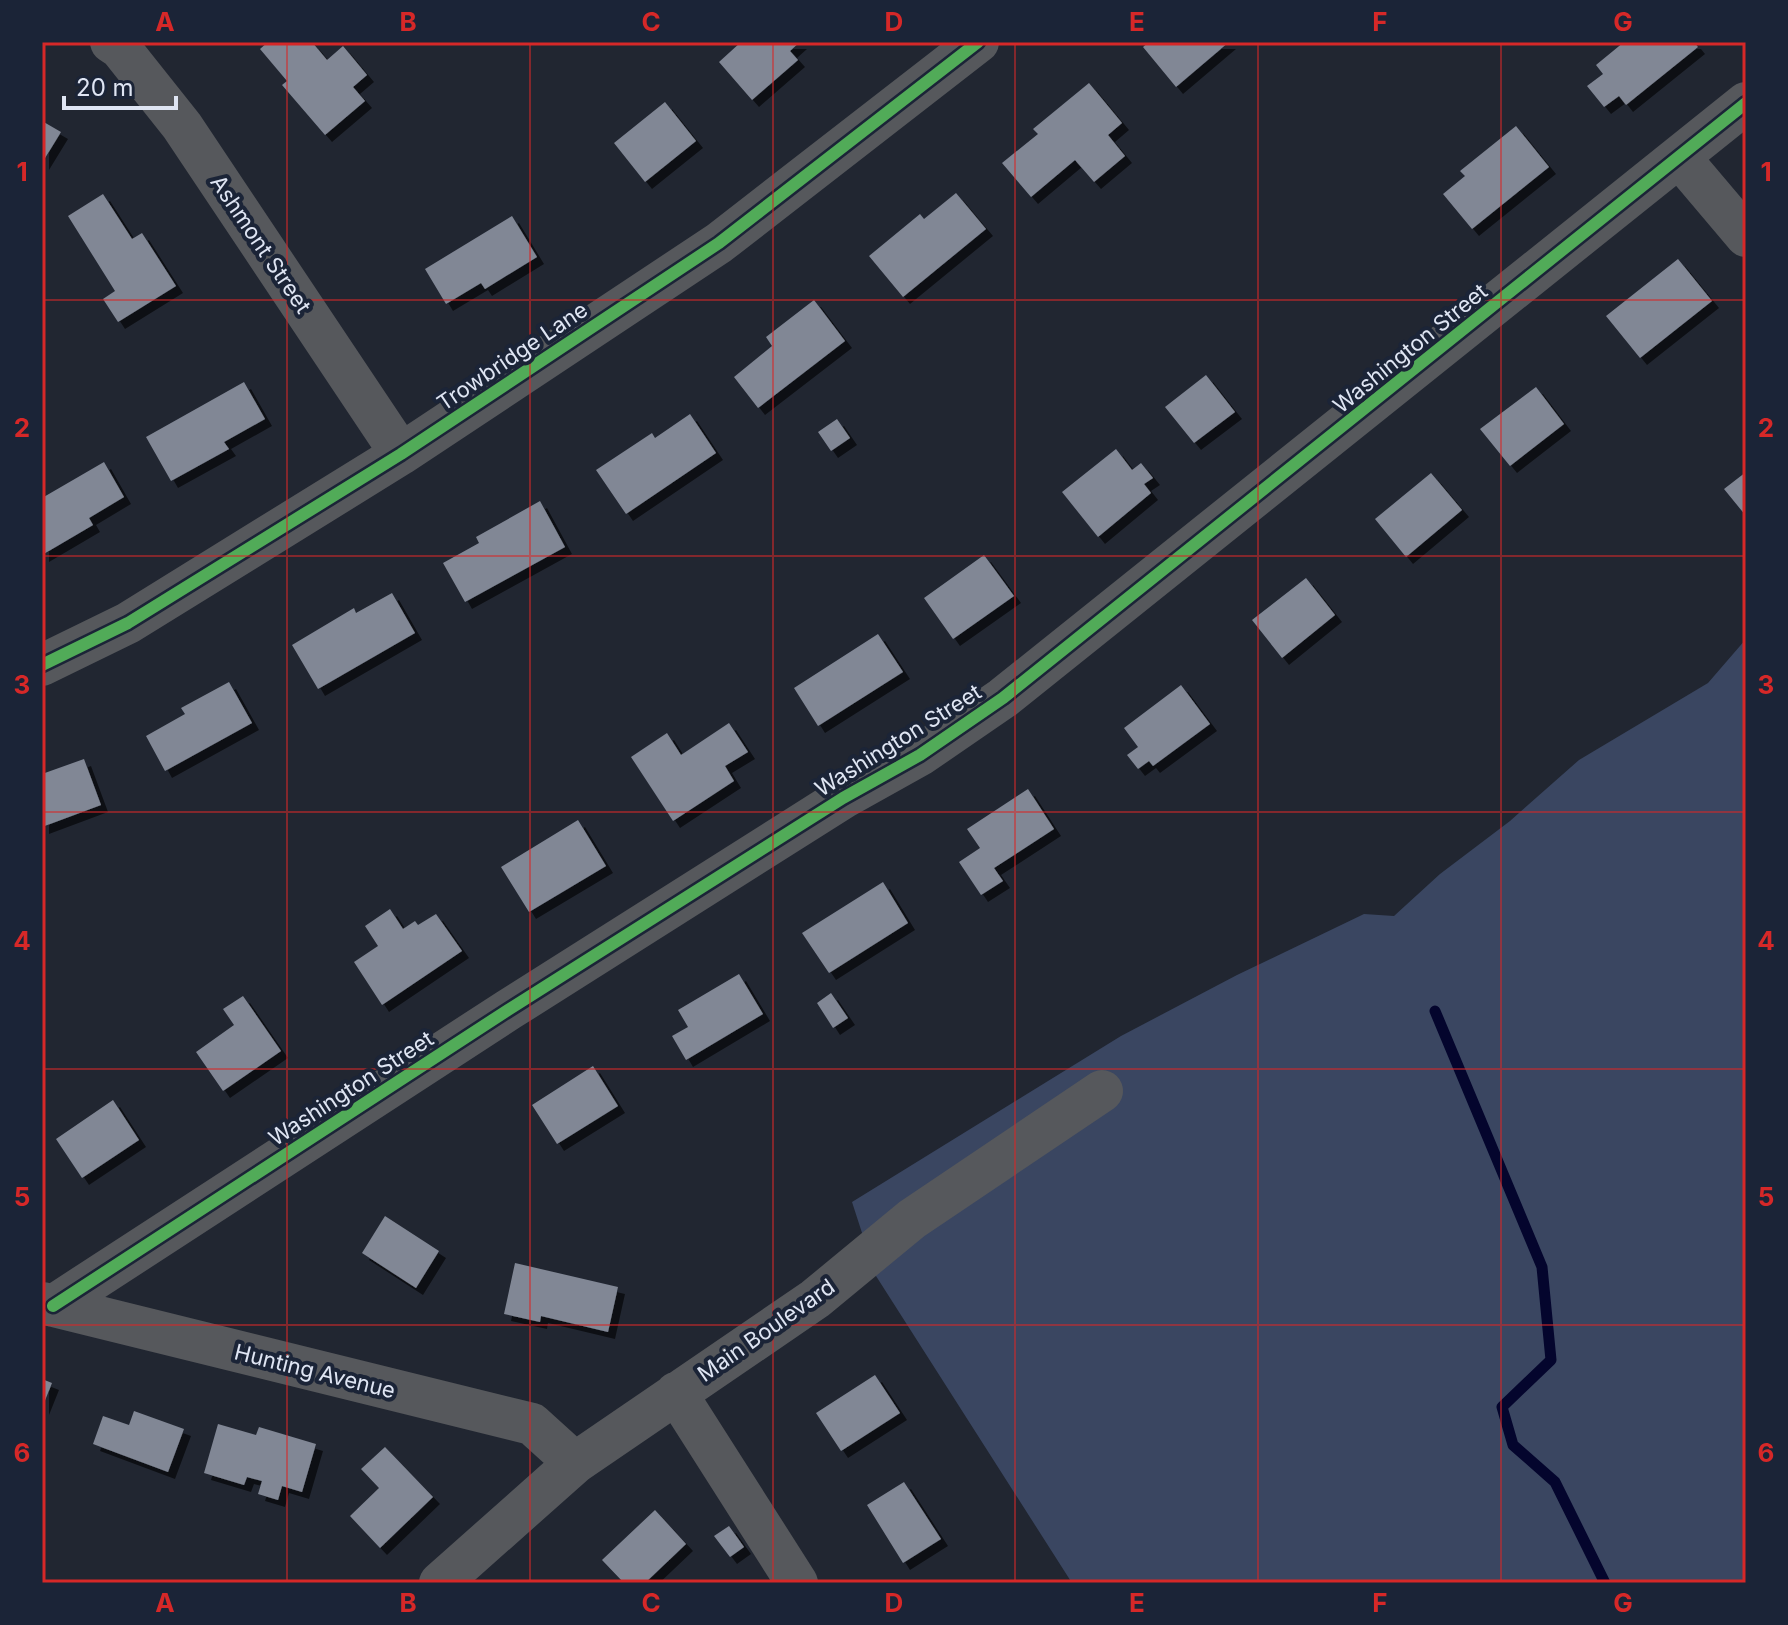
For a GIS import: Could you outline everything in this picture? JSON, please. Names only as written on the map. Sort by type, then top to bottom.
[{"type":"street","name":"Trowbridge Lane","points":[[42,665],[128,623],[401,454],[719,243],[978,42]]},
{"type":"street","name":"Ashmont Street","points":[[119,44],[182,126],[401,454]]},
{"type":"street","name":"Washington Street","points":[[48,1305],[843,798],[920,755],[1003,698],[1746,103]]},
{"type":"street","points":[[1680,158],[1746,236]]},
{"type":"street","name":"Main Boulevard","points":[[440,1583],[575,1463],[815,1299],[912,1219],[1102,1091]]},
{"type":"street","name":"Hunting Avenue","points":[[48,1305],[532,1424],[575,1463]]},
{"type":"street","points":[[676,1393],[797,1583]]},
{"type":"shaded area","points":[[1746,639],[1746,1583],[1072,1583],[876,1276],[852,1202],[1121,1036],[1237,975],[1364,914],[1394,916],[1440,874],[1510,821],[1579,760],[1708,683]]},
{"type":"building","points":[[268,42],[312,42],[327,60],[343,46],[367,75],[353,87],[365,101],[325,135],[282,85],[287,81],[260,49]]},
{"type":"building","points":[[741,42],[800,42],[790,51],[798,60],[752,100],[719,62]]},
{"type":"building","points":[[1149,42],[1229,42],[1176,87],[1143,47]]},
{"type":"building","points":[[1624,42],[1694,42],[1698,47],[1626,105],[1619,96],[1604,107],[1587,86],[1603,74],[1596,65]]},
{"type":"building","points":[[1089,83],[1122,123],[1108,135],[1125,156],[1094,182],[1075,160],[1031,197],[1002,163],[1038,134],[1033,129]]},
{"type":"building","points":[[665,102],[696,141],[645,182],[614,143]]},
{"type":"building","points":[[42,121],[61,132],[42,163]]},
{"type":"building","points":[[1516,126],[1549,167],[1472,229],[1443,194],[1465,176],[1460,171]]},
{"type":"building","points":[[956,193],[986,229],[903,297],[869,256],[920,214],[924,219]]},
{"type":"building","points":[[103,194],[132,239],[142,233],[176,286],[118,322],[103,299],[115,291],[68,216]]},
{"type":"building","points":[[512,216],[537,257],[485,289],[481,283],[446,304],[425,269]]},
{"type":"building","points":[[1678,259],[1712,301],[1640,358],[1606,316]]},
{"type":"building","points":[[814,300],[845,341],[758,408],[734,377],[772,346],[766,337]]},
{"type":"building","points":[[1206,375],[1235,412],[1194,443],[1165,407]]},
{"type":"building","points":[[244,382],[265,419],[224,442],[229,449],[171,481],[146,437]]},
{"type":"building","points":[[1536,387],[1564,424],[1510,466],[1480,429]]},
{"type":"building","points":[[690,414],[716,453],[626,514],[596,470],[652,433],[655,438]]},
{"type":"building","points":[[837,419],[850,438],[831,451],[818,432]]},
{"type":"building","points":[[1116,449],[1132,470],[1141,463],[1153,478],[1144,484],[1151,493],[1098,537],[1062,492]]},
{"type":"building","points":[[104,462],[124,497],[89,518],[93,525],[42,555],[42,498]]},
{"type":"building","points":[[1746,472],[1746,516],[1724,489]]},
{"type":"building","points":[[1431,473],[1462,510],[1406,557],[1375,519]]},
{"type":"building","points":[[540,501],[565,547],[465,602],[443,563],[479,543],[476,537]]},
{"type":"building","points":[[984,555],[1014,596],[953,639],[924,598]]},
{"type":"building","points":[[1306,578],[1335,615],[1282,658],[1252,620]]},
{"type":"building","points":[[392,593],[415,633],[318,689],[292,645],[354,608],[356,613]]},
{"type":"building","points":[[878,634],[903,672],[818,726],[794,688]]},
{"type":"building","points":[[229,682],[252,723],[165,771],[146,736],[185,714],[181,708]]},
{"type":"building","points":[[1181,685],[1210,724],[1153,766],[1149,761],[1138,769],[1127,755],[1138,747],[1124,728]]},
{"type":"building","points":[[729,723],[748,752],[725,766],[734,781],[673,821],[631,757],[667,733],[681,755]]},
{"type":"building","points":[[84,759],[101,805],[42,827],[42,774]]},
{"type":"building","points":[[1028,789],[1054,829],[994,868],[1003,881],[981,895],[959,862],[980,848],[967,829]]},
{"type":"building","points":[[578,820],[606,866],[529,912],[501,867]]},
{"type":"building","points":[[883,882],[908,923],[829,973],[802,933]]},
{"type":"building","points":[[390,909],[403,929],[415,921],[418,925],[436,914],[462,951],[382,1005],[354,962],[378,946],[365,926]]},
{"type":"building","points":[[739,974],[763,1014],[686,1060],[672,1036],[688,1027],[678,1010]]},
{"type":"building","points":[[831,993],[848,1018],[833,1028],[817,1003]]},
{"type":"building","points":[[243,996],[281,1051],[223,1091],[196,1052],[234,1025],[223,1009]]},
{"type":"building","points":[[593,1066],[618,1106],[557,1144],[532,1105]]},
{"type":"building","points":[[113,1100],[139,1140],[82,1178],[56,1139]]},
{"type":"building","points":[[385,1216],[439,1251],[416,1288],[362,1253]]},
{"type":"building","points":[[515,1263],[618,1287],[608,1332],[541,1316],[540,1322],[504,1314]]},
{"type":"building","points":[[875,1375],[900,1413],[841,1451],[816,1413]]},
{"type":"building","points":[[42,1379],[52,1383],[42,1408]]},
{"type":"building","points":[[134,1411],[184,1429],[168,1472],[93,1444],[103,1416],[129,1425]]},
{"type":"building","points":[[218,1424],[256,1435],[259,1427],[316,1444],[302,1492],[282,1486],[278,1500],[258,1494],[262,1481],[247,1477],[244,1485],[204,1473]]},
{"type":"building","points":[[385,1447],[433,1497],[380,1548],[350,1516],[379,1488],[361,1469]]},
{"type":"building","points":[[904,1482],[941,1539],[903,1563],[867,1505]]},
{"type":"building","points":[[655,1510],[686,1544],[645,1583],[624,1583],[602,1560]]},
{"type":"building","points":[[729,1526],[744,1547],[730,1557],[714,1536]]},
{"type":"waterway","points":[[1435,1011],[1542,1267],[1551,1360],[1502,1407],[1513,1445],[1555,1482],[1605,1583]]},
{"type":"cycle path","points":[[42,665],[128,623],[401,454],[719,243],[978,42]]},
{"type":"cycle path","points":[[53,1306],[508,1010],[843,798],[920,755],[1003,698],[1746,103]]}]
